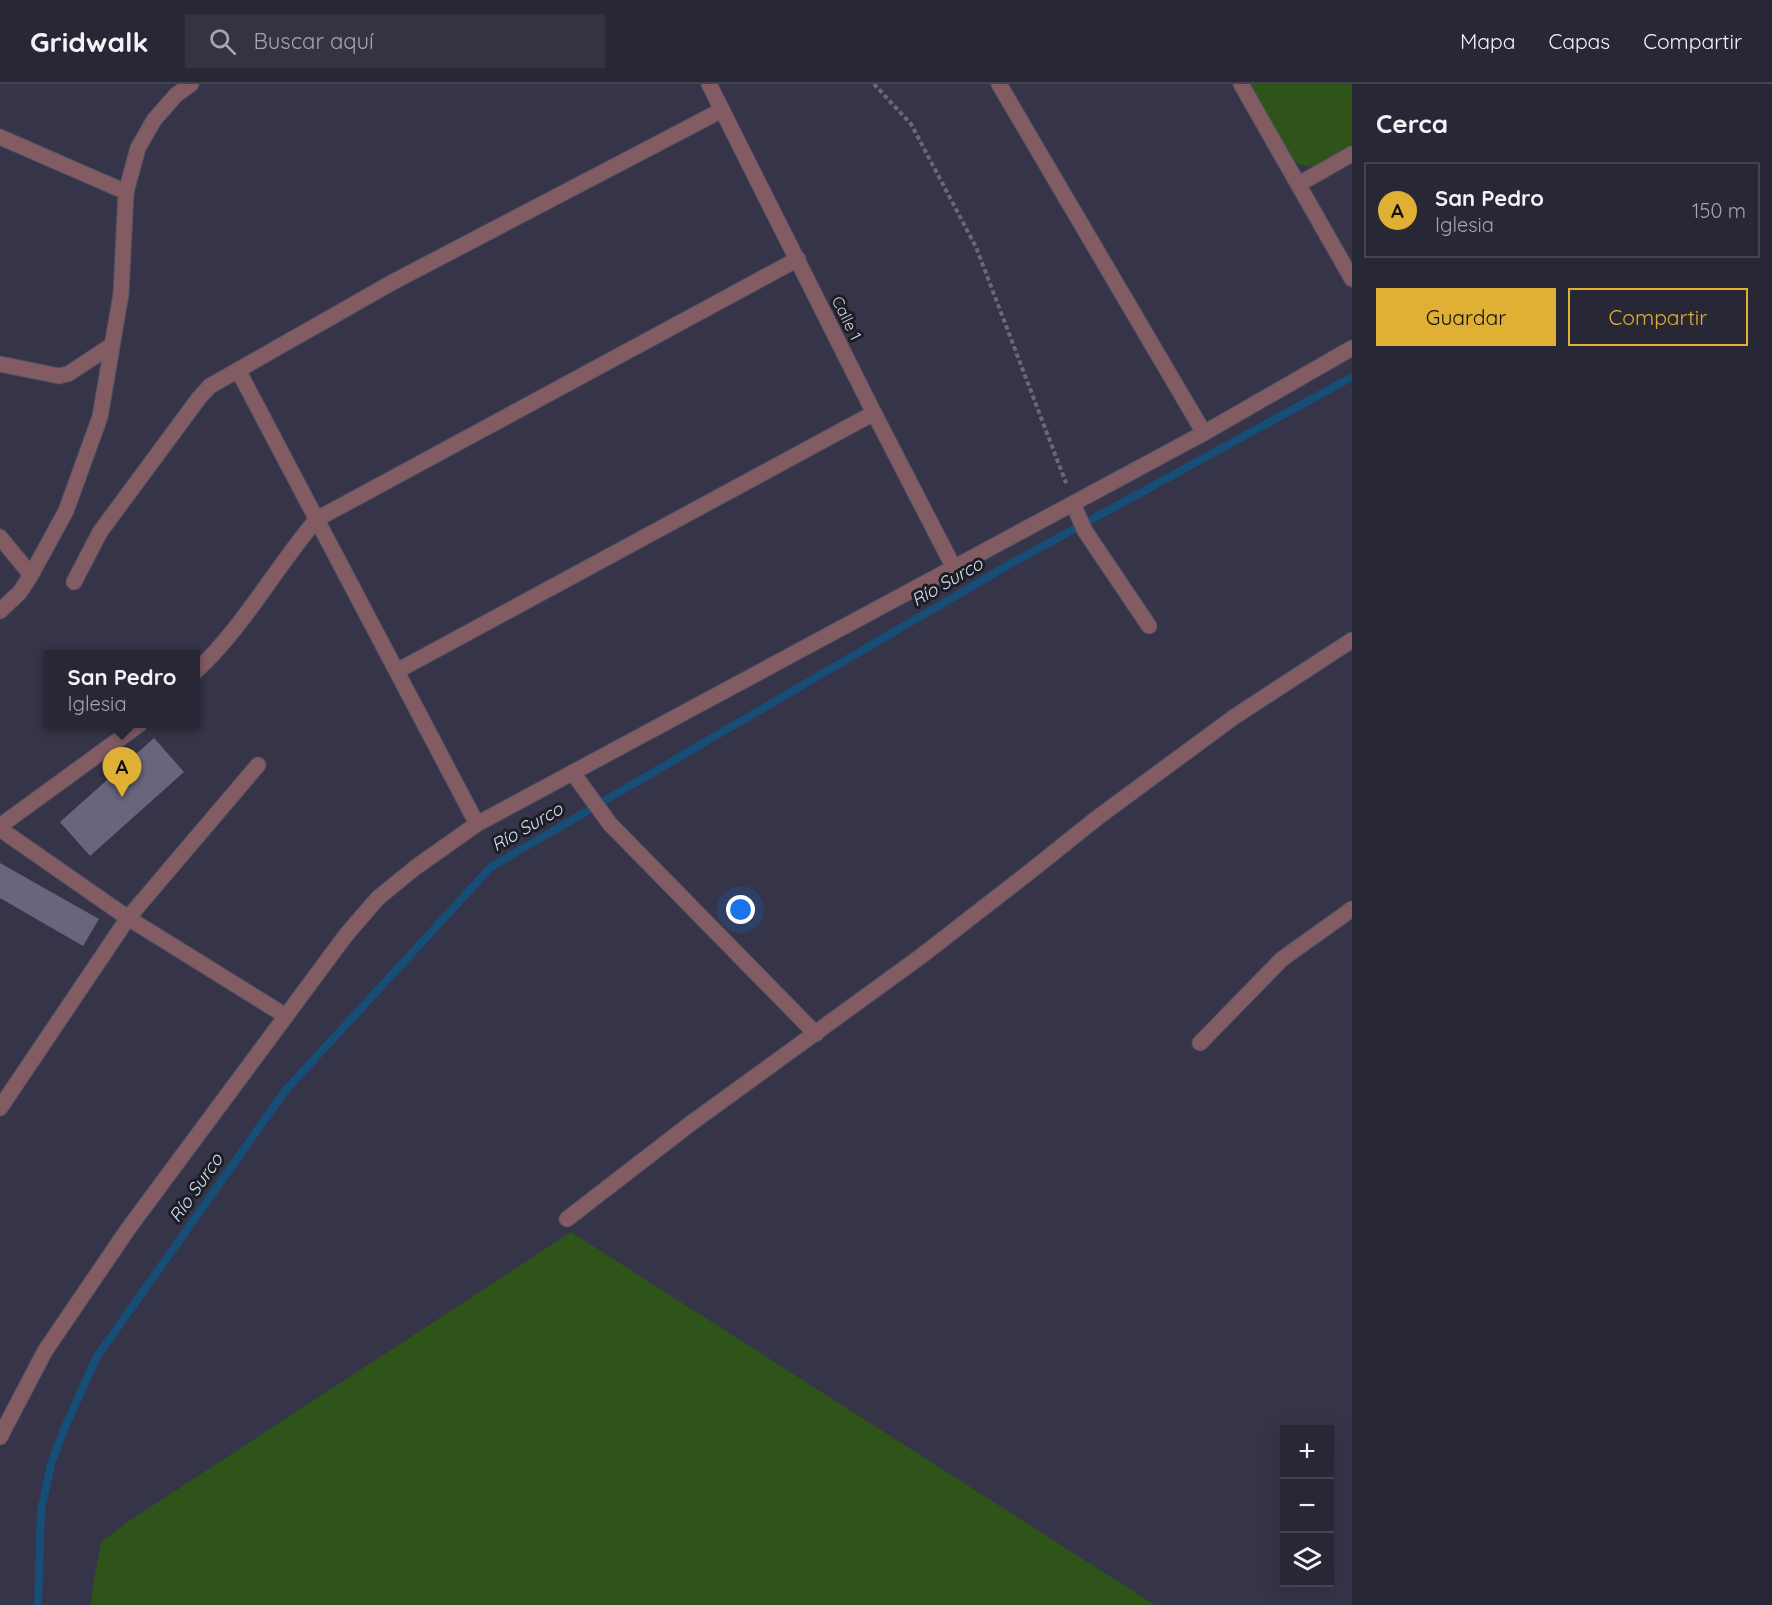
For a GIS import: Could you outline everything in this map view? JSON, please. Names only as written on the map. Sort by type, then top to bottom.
[{"type":"street","points":[[0,611],[20,592],[31,576],[66,511],[100,417],[121,294],[126,192],[138,148],[153,120],[176,95],[191,84]]},
{"type":"street","name":"Calle 1","points":[[709,84],[954,568]]},
{"type":"street","points":[[999,84],[1204,433]]},
{"type":"street","points":[[1241,84],[1352,279]]},
{"type":"street","points":[[74,582],[100,532],[204,392],[238,370],[393,282],[722,110]]},
{"type":"street","points":[[0,137],[126,192]]},
{"type":"street","points":[[1299,184],[1352,154]]},
{"type":"street","points":[[200,667],[212,656],[264,591],[294,546],[317,519],[798,259]]},
{"type":"street","points":[[0,364],[59,376],[68,374],[112,345]]},
{"type":"street","points":[[0,1437],[45,1351],[128,1229],[346,935],[378,898],[416,867],[477,824],[954,568],[1079,517],[1204,433],[1352,348]]},
{"type":"street","points":[[238,370],[477,824]]},
{"type":"street","points":[[397,671],[874,413]]},
{"type":"street","points":[[1079,517],[1149,626]]},
{"type":"street","points":[[0,537],[31,576]]},
{"type":"street","points":[[567,1219],[690,1124],[929,950],[1106,811],[1234,717],[1352,640]]},
{"type":"street","points":[[133,728],[0,827],[128,918],[286,1016]]},
{"type":"street","points":[[0,1108],[128,918],[258,765]]},
{"type":"street","points":[[573,773],[603,816],[816,1034]]},
{"type":"street","points":[[1200,1043],[1282,959],[1352,909]]},
{"type":"path","points":[[874,84],[911,124],[976,247],[1079,517]]},
{"type":"green space","points":[[1248,84],[1352,84],[1352,145],[1315,165],[1300,165],[1293,160]]},
{"type":"green space","points":[[571,1232],[1155,1605],[91,1605],[101,1542],[132,1519]]},
{"type":"building","points":[[154,738],[184,772],[90,856],[60,822]]},
{"type":"building","points":[[0,863],[99,919],[83,946],[0,898]]},
{"type":"waterway","name":"Río Surco","points":[[38,1605],[41,1511],[51,1464],[96,1358],[285,1091],[491,867],[1012,563],[1352,377]]},
{"type":"place","name":"San Pedro","points":[[122,797]]}]
